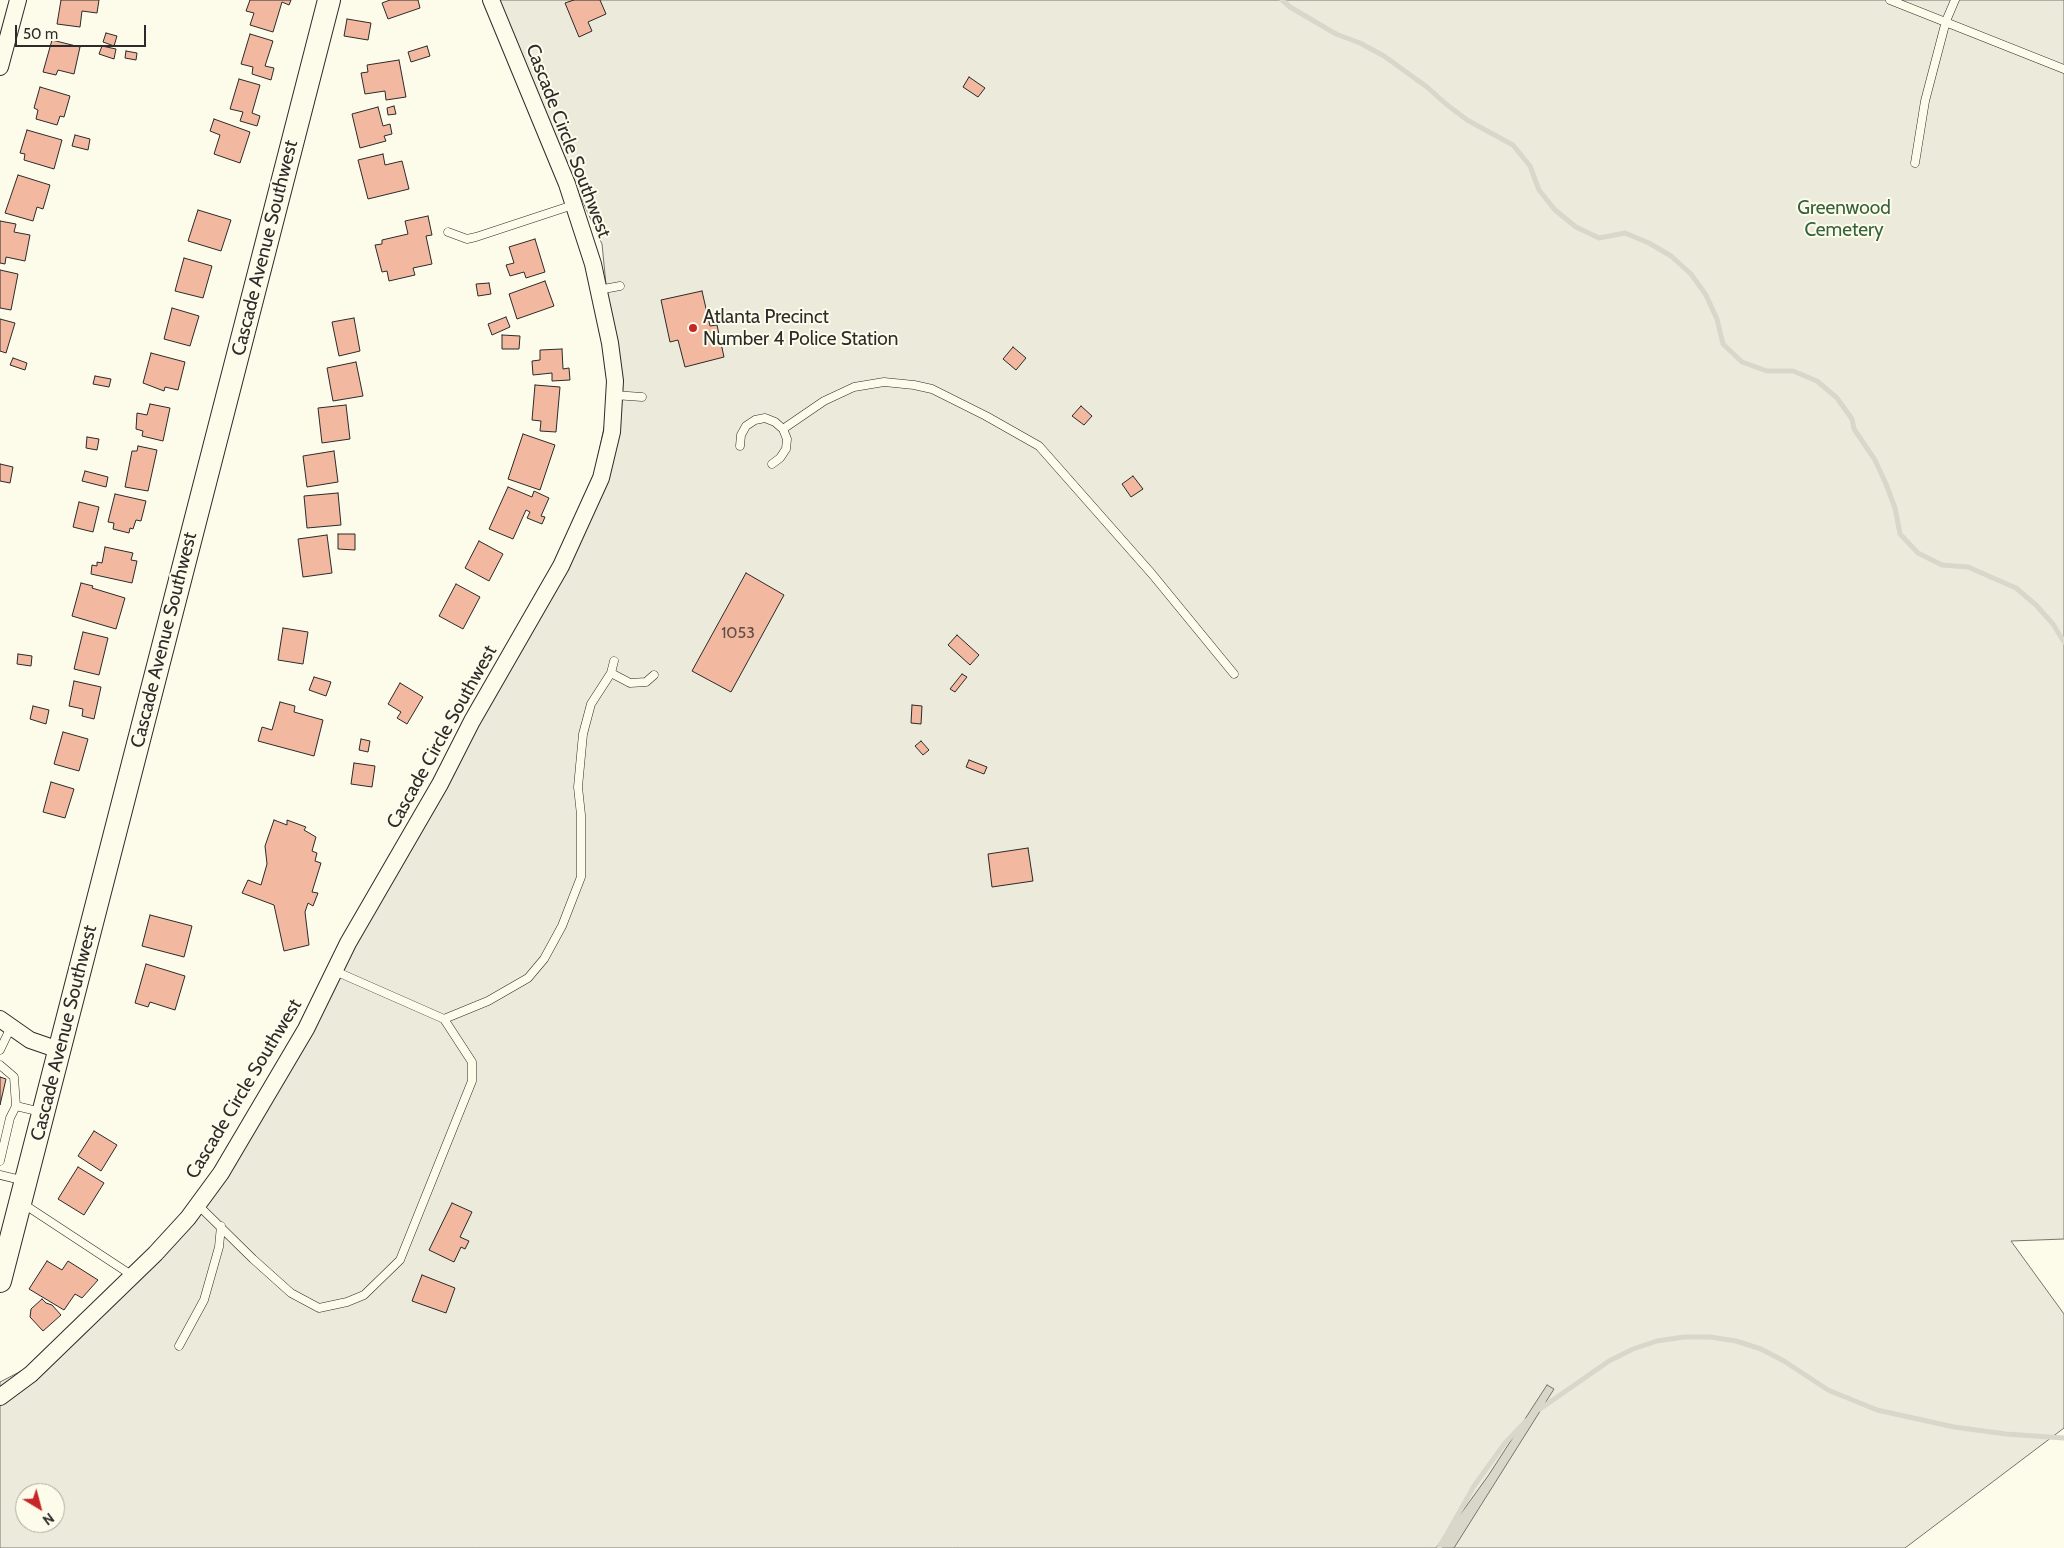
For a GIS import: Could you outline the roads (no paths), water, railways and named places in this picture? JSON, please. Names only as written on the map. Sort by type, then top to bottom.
[{"type":"main road","name":"Cascade Avenue Southwest","points":[[0,1280],[329,0]]},
{"type":"street","points":[[0,67],[18,0]]},
{"type":"street","name":"Cascade Circle Southwest","points":[[0,1397],[31,1374],[155,1254],[198,1204],[221,1173],[306,1029],[348,943],[440,784],[472,721],[560,566],[601,478],[612,432],[615,381],[610,343],[593,264],[567,184],[491,0]]},
{"type":"street","points":[[6,1023],[30,1040],[59,1050]]},
{"type":"lane","points":[[1890,0],[2064,69]]},
{"type":"lane","points":[[1915,163],[1924,101],[1946,21],[1956,0]]},
{"type":"lane","points":[[448,232],[467,238],[476,237],[574,205]]},
{"type":"lane","points":[[598,290],[620,286]]},
{"type":"lane","points":[[783,429],[824,401],[854,387],[884,382],[914,384],[932,389],[986,416],[1039,446],[1152,574],[1234,674]]},
{"type":"lane","points":[[614,395],[642,397]]},
{"type":"lane","points":[[740,446],[740,435],[746,426],[755,420],[765,418],[775,422],[783,429],[787,439],[786,449],[780,458],[772,464]]},
{"type":"lane","points":[[444,1019],[488,1001],[528,978],[544,959],[562,926],[581,877],[581,815],[578,787],[583,734],[592,704],[611,672],[614,661]]},
{"type":"lane","points":[[611,672],[630,683],[646,682],[654,675]]},
{"type":"lane","points":[[198,1204],[253,1259],[292,1293],[319,1308],[347,1302],[364,1295],[400,1260],[472,1081],[472,1062],[444,1019],[335,971]]},
{"type":"lane","points":[[0,1050],[6,1023]]},
{"type":"lane","points":[[0,1065],[14,1077],[16,1106],[10,1118],[0,1161]]},
{"type":"lane","points":[[16,1106],[43,1112]]},
{"type":"lane","points":[[0,1175],[133,1276]]},
{"type":"lane","points":[[179,1346],[204,1300],[219,1247],[221,1226]]},
{"type":"waterway","points":[[1282,0],[1290,7],[1336,34],[1360,43],[1384,56],[1427,87],[1467,120],[1513,145],[1530,166],[1539,190],[1555,210],[1576,227],[1599,238],[1625,233],[1649,243],[1671,256],[1691,274],[1706,295],[1717,319],[1723,344],[1742,362],[1767,371],[1793,371],[1817,381],[1837,398],[1852,419],[1854,429],[1875,460],[1895,508],[1900,534],[1918,553],[1942,565],[1968,567],[2016,588],[2036,605],[2053,624],[2064,642]]},
{"type":"waterway","points":[[1540,1409],[1609,1361],[1633,1349],[1657,1341],[1684,1337],[1710,1337],[1736,1341],[1761,1349],[1784,1361],[1828,1390],[1877,1410],[1954,1427],[2006,1434],[2064,1438]]},
{"type":"waterway","points":[[1439,1548],[1474,1486],[1505,1443],[1526,1421]]},
{"type":"place","name":"Atlanta Precinct Number 4 Police Station","points":[[693,328]]},
{"type":"park label","name":"Greenwood Cemetery","points":[[1844,219]]}]
